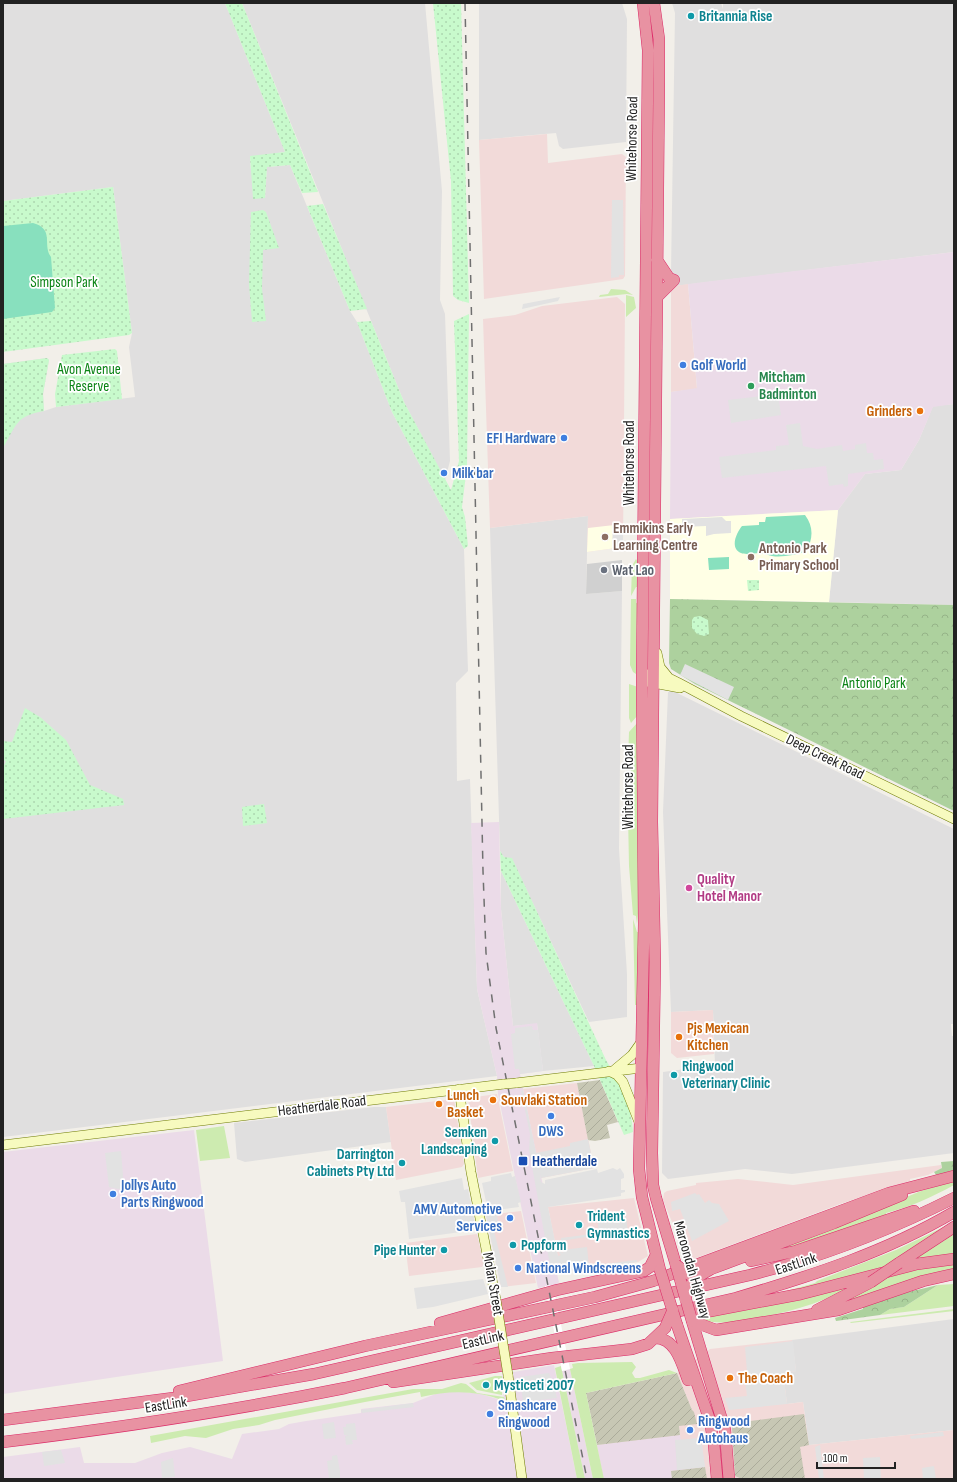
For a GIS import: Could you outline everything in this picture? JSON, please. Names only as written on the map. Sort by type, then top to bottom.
[{"type":"highway","name":"Whitehorse Road","points":[[641,1068],[642,1042],[638,1027],[644,924],[648,678],[648,50],[643,3]]},
{"type":"highway","name":"Whitehorse Road","points":[[653,1065],[654,1027],[648,678],[654,642],[659,46],[654,3]]},
{"type":"highway","points":[[657,260],[669,278],[674,280],[657,297]]},
{"type":"highway","points":[[638,1027],[654,1027]]},
{"type":"highway","points":[[641,1068],[653,1065]]},
{"type":"highway","name":"Maroondah Highway","points":[[653,1065],[653,1185],[685,1297],[679,1317]]},
{"type":"highway","name":"Maroondah Highway","points":[[641,1068],[640,1181],[647,1224],[660,1270],[679,1317],[710,1421],[717,1479]]},
{"type":"highway","points":[[123,1405],[365,1346],[539,1310],[653,1281],[889,1193],[937,1179],[954,1176]]},
{"type":"highway","points":[[685,1297],[689,1287],[699,1276],[711,1269],[853,1216],[937,1179]]},
{"type":"highway","points":[[727,1264],[753,1261],[796,1251],[954,1198]]},
{"type":"highway","name":"EastLink","points":[[3,1420],[213,1392],[314,1374],[757,1273],[806,1260],[860,1241],[910,1220],[954,1198]]},
{"type":"highway","name":"EastLink","points":[[3,1442],[188,1417],[344,1388],[490,1353],[736,1298],[788,1283],[849,1262],[884,1247],[954,1212]]},
{"type":"highway","points":[[805,1315],[871,1282],[954,1227]]},
{"type":"highway","points":[[365,1346],[556,1290],[644,1271],[652,1265],[656,1255]]},
{"type":"highway","points":[[490,1353],[775,1300],[917,1264],[954,1260]]},
{"type":"highway","points":[[676,1265],[690,1275],[699,1276]]},
{"type":"highway","points":[[679,1317],[716,1330],[838,1310],[923,1281],[954,1274]]},
{"type":"highway","points":[[679,1317],[680,1278]]},
{"type":"highway","points":[[344,1388],[424,1379],[552,1358],[632,1349],[661,1339],[665,1328],[679,1317]]},
{"type":"highway","name":"Maroondah Highway","points":[[679,1317],[703,1346],[725,1430],[729,1479]]},
{"type":"highway","points":[[703,1346],[716,1330]]},
{"type":"highway","points":[[661,1339],[672,1345],[679,1358],[700,1414],[708,1447],[711,1479]]},
{"type":"main road","points":[[654,642],[660,667],[669,678]]},
{"type":"main road","name":"Deep Creek Road","points":[[648,678],[669,678],[696,693],[954,819]]},
{"type":"main road","name":"Deep Creek Road","points":[[648,678],[696,693]]},
{"type":"main road","points":[[640,1123],[623,1082],[611,1071],[632,1055],[642,1042]]},
{"type":"main road","name":"Heatherdale Road","points":[[3,1145],[641,1068]]},
{"type":"main road","name":"Molan Street","points":[[459,1089],[471,1172],[496,1300],[522,1479]]},
{"type":"shaded area","points":[[3,3],[225,3],[285,152],[250,157],[251,170],[265,198],[267,167],[290,165],[350,311],[357,322],[392,412],[464,549],[468,671],[456,683],[457,781],[470,779],[477,989],[497,1076],[3,1137],[3,364],[47,358],[49,360],[43,394],[44,411],[56,407],[135,397],[129,347],[132,333],[113,187],[3,201]]},
{"type":"shaded area","points":[[242,3],[425,3],[442,191],[440,300],[445,314],[450,461],[445,480],[404,402]]},
{"type":"shaded area","points":[[479,3],[622,3],[627,19],[626,142],[563,149],[559,146],[556,133],[479,140]]},
{"type":"shaded area","points":[[672,3],[721,3],[723,9],[723,3],[954,3],[954,252],[675,286],[675,275],[671,272],[675,13]]},
{"type":"shaded area","points":[[547,134],[548,163],[622,154],[626,157],[625,276],[623,279],[484,299],[479,140]]},
{"type":"shaded area","points":[[612,200],[623,200],[624,275],[611,278]]},
{"type":"shaded area","points":[[954,252],[954,404],[933,407],[919,440],[901,470],[865,474],[838,510],[670,519],[671,392],[697,388],[688,284]]},
{"type":"shaded area","points":[[688,284],[697,389],[671,392],[671,289],[675,286]]},
{"type":"shaded area","points":[[560,297],[558,301],[522,309],[523,304]]},
{"type":"shaded area","points":[[617,297],[625,304],[623,547],[587,552],[588,516],[490,528],[483,319],[515,315],[542,306]]},
{"type":"shaded area","points":[[778,394],[781,415],[731,423],[728,400]]},
{"type":"shaded area","points":[[954,404],[954,605],[829,602],[838,510],[865,474],[901,470],[919,440],[933,406]]},
{"type":"shaded area","points":[[800,423],[803,446],[817,449],[842,445],[843,451],[855,449],[855,445],[866,443],[867,453],[873,453],[874,460],[883,459],[884,469],[848,474],[848,486],[844,487],[843,484],[829,486],[826,466],[722,478],[719,457],[776,450],[776,446],[789,445],[786,425]]},
{"type":"shaded area","name":"Antonio Park Primary School","points":[[838,510],[829,602],[670,599],[670,519]]},
{"type":"shaded area","points":[[588,516],[586,594],[622,591],[619,849],[627,974],[627,1017],[589,1022],[512,859],[504,857],[500,851],[490,528]]},
{"type":"shaded area","points":[[722,517],[726,521],[731,521],[731,533],[706,536],[706,526],[682,527],[682,519]]},
{"type":"shaded area","name":"Emmikins Early Learning Centre","points":[[623,524],[623,547],[587,552],[588,528]]},
{"type":"shaded area","points":[[623,524],[623,547],[612,548],[613,525]]},
{"type":"shaded area","name":"Wat Lao","points":[[622,560],[622,591],[586,594],[587,564]]},
{"type":"shaded area","points":[[685,664],[734,687],[728,700],[680,675]]},
{"type":"shaded area","points":[[673,691],[954,829],[954,1024],[951,1024],[952,1036],[954,1036],[954,1153],[792,1174],[745,1169],[668,1179],[662,1173],[663,1072],[715,1065],[713,1010],[671,1012],[663,812],[668,692]]},
{"type":"shaded area","points":[[499,822],[501,909],[513,1026],[537,1023],[543,1071],[520,1074],[560,1268],[556,1270],[559,1282],[557,1284],[538,1288],[498,1094],[497,1076],[477,989],[471,823]]},
{"type":"shaded area","points":[[501,871],[594,1066],[543,1071],[537,1024],[513,1026],[501,909]]},
{"type":"shaded area","points":[[713,1010],[714,1054],[677,1058],[671,1053],[671,1012]]},
{"type":"shaded area","points":[[532,1026],[533,1030],[538,1030],[543,1071],[520,1074],[519,1069],[515,1069],[511,1034],[515,1033],[515,1028]]},
{"type":"shaded area","points":[[693,1068],[694,1078],[682,1079],[681,1069]]},
{"type":"shaded area","points":[[600,1080],[618,1122],[607,1125],[610,1138],[595,1141],[588,1140],[577,1083]]},
{"type":"shaded area","points":[[577,1083],[594,1168],[541,1178],[523,1089]]},
{"type":"shaded area","points":[[523,1090],[536,1153],[570,1146],[570,1143],[588,1139],[594,1168],[541,1178],[540,1174],[541,1182],[545,1184],[545,1180],[597,1169],[598,1173],[613,1168],[617,1170],[620,1168],[624,1174],[624,1178],[621,1179],[621,1190],[625,1190],[625,1192],[621,1193],[621,1196],[548,1207],[558,1256],[561,1255],[559,1253],[560,1251],[563,1253],[562,1250],[587,1247],[589,1266],[637,1260],[637,1262],[629,1263],[629,1265],[565,1271],[564,1268],[560,1268],[559,1263],[550,1265],[529,1150],[530,1134],[521,1091]]},
{"type":"shaded area","points":[[497,1094],[513,1171],[478,1178],[468,1098]]},
{"type":"shaded area","points":[[454,1099],[464,1164],[462,1167],[396,1180],[386,1107]]},
{"type":"shaded area","points":[[374,1107],[386,1107],[391,1142],[245,1162],[237,1159],[234,1123]]},
{"type":"shaded area","points":[[194,1130],[223,1361],[3,1394],[3,1152]]},
{"type":"shaded area","points":[[121,1151],[124,1188],[118,1189],[109,1187],[105,1153]]},
{"type":"shaded area","points":[[941,1165],[942,1168],[928,1175],[910,1179],[910,1181],[840,1204],[688,1261],[663,1200],[664,1193],[667,1191],[696,1185],[696,1183],[738,1179],[793,1185]]},
{"type":"shaded area","points":[[511,1173],[512,1177],[515,1176],[521,1202],[518,1203],[519,1207],[488,1211],[482,1183],[491,1181],[491,1177]]},
{"type":"shaded area","points":[[462,1178],[464,1190],[468,1189],[476,1230],[409,1239],[405,1202],[401,1202],[399,1191]]},
{"type":"shaded area","points":[[695,1193],[697,1195],[699,1194],[705,1203],[709,1200],[712,1203],[719,1204],[729,1221],[692,1241],[680,1209],[672,1211],[671,1202]]},
{"type":"shaded area","points":[[634,1198],[648,1256],[638,1262],[629,1263],[629,1265],[565,1271],[564,1268],[560,1268],[548,1207]]},
{"type":"shaded area","points":[[521,1211],[536,1283],[501,1287],[486,1215]]},
{"type":"shaded area","points":[[497,1214],[498,1223],[493,1223],[493,1227],[508,1287],[501,1287],[486,1215]]},
{"type":"shaded area","points":[[626,1214],[628,1235],[601,1238],[599,1235],[561,1241],[561,1238],[599,1233],[597,1217]]},
{"type":"shaded area","points":[[477,1234],[484,1264],[482,1267],[409,1276],[405,1243]]},
{"type":"shaded area","points":[[483,1279],[488,1294],[433,1307],[417,1309],[414,1288]]},
{"type":"shaded area","points":[[954,1319],[954,1430],[809,1445],[803,1402],[787,1404],[783,1373],[796,1371],[792,1340]]},
{"type":"shaded area","points":[[792,1340],[796,1371],[783,1373],[787,1404],[803,1402],[809,1445],[954,1430],[954,1479],[604,1479],[597,1445],[680,1434],[679,1426],[692,1410],[677,1373],[710,1349]]},
{"type":"shaded area","points":[[793,1341],[796,1371],[783,1373],[787,1404],[729,1410],[725,1398],[747,1396],[744,1373],[747,1372],[745,1347]]},
{"type":"shaded area","points":[[554,1365],[577,1479],[3,1479],[3,1457],[80,1447],[84,1463],[135,1463],[162,1453],[190,1447],[232,1459],[242,1434],[279,1429],[289,1424],[306,1421],[361,1413],[361,1409],[413,1403],[438,1393],[457,1391],[481,1394],[504,1401],[502,1374]]},
{"type":"shaded area","points":[[570,1369],[593,1479],[585,1479],[562,1371]]},
{"type":"shaded area","points":[[549,1373],[557,1398],[523,1402],[520,1377]]},
{"type":"shaded area","points":[[677,1373],[694,1412],[697,1424],[679,1426],[680,1435],[597,1445],[586,1393]]},
{"type":"shaded area","points":[[413,1403],[414,1407],[362,1413],[361,1410]]},
{"type":"shaded area","points":[[804,1414],[809,1445],[800,1447],[805,1479],[742,1479],[735,1476],[732,1427],[734,1423]]},
{"type":"shaded area","points":[[334,1422],[336,1438],[324,1439],[322,1424]]},
{"type":"shaded area","points":[[355,1423],[357,1440],[352,1440],[353,1444],[346,1445],[345,1436],[348,1435],[344,1435],[343,1427],[346,1427],[346,1424]]},
{"type":"shaded area","points":[[943,1432],[944,1436],[911,1439],[910,1436]]},
{"type":"shaded area","points":[[680,1435],[681,1440],[701,1438],[705,1467],[672,1471],[672,1479],[604,1479],[597,1445]]},
{"type":"shaded area","points":[[701,1438],[705,1467],[677,1470],[675,1440]]},
{"type":"shaded area","points":[[820,1445],[824,1479],[819,1479],[815,1447]]},
{"type":"shaded area","points":[[61,1450],[65,1463],[44,1466],[42,1452]]},
{"type":"shaded area","points":[[337,1455],[340,1479],[322,1479],[329,1478],[327,1461],[332,1460],[332,1456]]},
{"type":"shaded area","points":[[880,1457],[881,1479],[864,1479],[863,1458]]},
{"type":"shaded area","points":[[173,1458],[175,1477],[162,1478],[161,1462]]},
{"type":"shaded area","points":[[934,1466],[936,1479],[923,1479],[922,1468]]},
{"type":"shaded area","points":[[705,1467],[707,1479],[672,1479],[671,1471]]},
{"type":"green space","points":[[225,3],[242,3],[318,192],[302,193],[290,165],[267,167],[265,198],[253,199],[250,156],[285,152]]},
{"type":"green space","points":[[433,3],[461,3],[469,303],[458,300],[453,296],[451,181]]},
{"type":"green space","name":"Simpson Park","points":[[113,187],[132,333],[129,335],[3,352],[3,201]]},
{"type":"green space","points":[[323,204],[367,309],[350,311],[307,206]]},
{"type":"green space","points":[[263,210],[266,212],[279,248],[263,250],[262,289],[266,321],[252,322],[249,284],[251,212]]},
{"type":"green space","points":[[33,223],[44,229],[46,233],[47,247],[51,257],[55,308],[52,312],[3,319],[3,226]]},
{"type":"green space","points":[[611,289],[625,290],[633,295],[627,294],[599,297],[600,295],[608,294]]},
{"type":"green space","points":[[626,295],[634,297],[636,308],[626,317]]},
{"type":"green space","points":[[469,314],[467,466],[462,507],[465,517],[468,546],[464,549],[392,412],[357,322],[371,321],[404,402],[451,490],[459,461],[454,321]]},
{"type":"green space","name":"Avon Avenue Reserve","points":[[115,349],[117,351],[122,399],[56,407],[55,394],[62,355]]},
{"type":"green space","points":[[47,358],[49,360],[43,394],[44,411],[35,413],[18,422],[3,448],[3,364]]},
{"type":"green space","points":[[805,515],[810,524],[812,533],[806,552],[789,556],[772,556],[761,553],[743,554],[735,548],[736,536],[742,526],[759,525],[759,522],[765,522],[766,517]]},
{"type":"green space","points":[[729,557],[729,569],[709,570],[708,558]]},
{"type":"green space","points":[[636,559],[638,562],[640,587],[636,587],[631,596],[632,566]]},
{"type":"green space","points":[[747,580],[759,580],[759,590],[748,591]]},
{"type":"green space","points":[[631,599],[636,599],[637,603],[636,674],[633,672],[630,665]]},
{"type":"green space","name":"Antonio Park","points":[[670,599],[954,605],[954,811],[695,684],[671,669],[669,663]]},
{"type":"green space","points":[[700,616],[708,620],[709,634],[704,636],[697,634],[692,628],[692,620],[694,617]]},
{"type":"green space","points":[[629,684],[638,687],[638,715],[631,723],[629,718]]},
{"type":"green space","points":[[25,708],[40,717],[66,740],[90,785],[123,799],[124,805],[3,819],[3,768],[6,761],[3,760],[3,741],[12,742]]},
{"type":"green space","points":[[638,722],[639,903],[637,924],[636,916],[633,915],[629,866],[628,814],[631,812],[631,763],[628,762],[629,732]]},
{"type":"green space","points":[[264,804],[267,823],[243,826],[242,807]]},
{"type":"green space","points":[[500,851],[504,857],[512,858],[606,1060],[620,1086],[630,1113],[633,1132],[624,1135],[594,1066],[501,871]]},
{"type":"green space","points":[[633,919],[637,932],[640,932],[637,1005],[635,1005]]},
{"type":"green space","points":[[224,1126],[230,1158],[200,1161],[196,1130]]},
{"type":"green space","points":[[954,1161],[954,1171],[936,1175],[934,1172],[942,1168],[941,1162]]},
{"type":"green space","points":[[954,1181],[954,1185],[929,1198],[913,1205],[886,1213],[886,1217],[773,1252],[921,1191]]},
{"type":"green space","points":[[954,1222],[879,1272],[805,1291],[779,1293],[815,1283],[896,1250]]},
{"type":"green space","points":[[954,1232],[954,1257],[913,1259],[945,1240]]},
{"type":"green space","points":[[954,1263],[954,1272],[848,1305],[840,1302],[890,1274],[917,1267]]},
{"type":"green space","points":[[861,1283],[821,1301],[781,1313],[726,1322],[713,1322],[700,1319]]},
{"type":"green space","points":[[954,1284],[954,1306],[880,1315],[890,1309],[904,1307],[938,1285]]},
{"type":"green space","points":[[938,1285],[904,1307],[890,1309],[880,1315],[836,1321],[835,1318],[863,1309],[863,1307],[904,1293]]},
{"type":"green space","points":[[954,1309],[954,1311],[850,1322]]},
{"type":"green space","points":[[632,1362],[636,1367],[632,1373],[635,1378],[669,1370],[677,1373],[586,1393],[604,1479],[593,1479],[570,1369],[573,1368],[572,1364],[578,1363]]},
{"type":"green space","points":[[561,1366],[585,1479],[577,1479],[555,1368]]},
{"type":"green space","points":[[495,1376],[502,1376],[502,1395],[477,1390],[469,1383]]},
{"type":"green space","points":[[461,1383],[466,1384],[477,1393],[504,1397],[505,1401],[494,1397],[463,1392],[443,1393],[421,1397],[420,1392],[233,1429],[206,1438],[185,1436],[151,1443],[150,1436],[413,1389],[442,1389]]},
{"type":"pier","points":[[553,1285],[570,1369],[562,1371],[545,1286]]},
{"type":"railway","points":[[465,3],[486,953],[496,1028],[587,1479]]},
{"type":"place","name":"Britannia Rise","points":[[691,16]]},
{"type":"place","name":"Golf World","points":[[683,365]]},
{"type":"place","name":"Mitcham Badminton","points":[[751,386]]},
{"type":"place","name":"Grinders","points":[[920,411]]},
{"type":"place","name":"EFI Hardware","points":[[564,438]]},
{"type":"place","name":"Milk bar","points":[[444,473]]},
{"type":"place","name":"Emmikins Early Learning Centre","points":[[605,537]]},
{"type":"place","name":"Antonio Park Primary School","points":[[751,557]]},
{"type":"place","name":"Wat Lao","points":[[604,570]]},
{"type":"place","name":"Quality Hotel Manor","points":[[689,888]]},
{"type":"place","name":"Pjs Mexican Kitchen","points":[[679,1037]]},
{"type":"place","name":"Ringwood Veterinary Clinic","points":[[674,1075]]},
{"type":"place","name":"Souvlaki Station","points":[[493,1100]]},
{"type":"place","name":"Lunch Basket","points":[[439,1104]]},
{"type":"place","name":"DWS","points":[[551,1116]]},
{"type":"place","name":"Semken Landscaping","points":[[495,1141]]},
{"type":"place","name":"Heatherdale","points":[[523,1161]]},
{"type":"place","name":"Darrington Cabinets Pty Ltd","points":[[402,1163]]},
{"type":"place","name":"Jollys Auto Parts Ringwood","points":[[113,1194]]},
{"type":"place","name":"AMV Automotive Services","points":[[510,1218]]},
{"type":"place","name":"Trident Gymnastics","points":[[579,1225]]},
{"type":"place","name":"Popform","points":[[513,1245]]},
{"type":"place","name":"Pipe Hunter","points":[[444,1250]]},
{"type":"place","name":"National Windscreens","points":[[518,1268]]},
{"type":"place","name":"The Coach","points":[[730,1378]]},
{"type":"place","name":"Mysticeti 2007","points":[[486,1385]]},
{"type":"place","name":"Smashcare Ringwood","points":[[490,1414]]},
{"type":"place","name":"Ringwood Autohaus","points":[[690,1430]]}]
